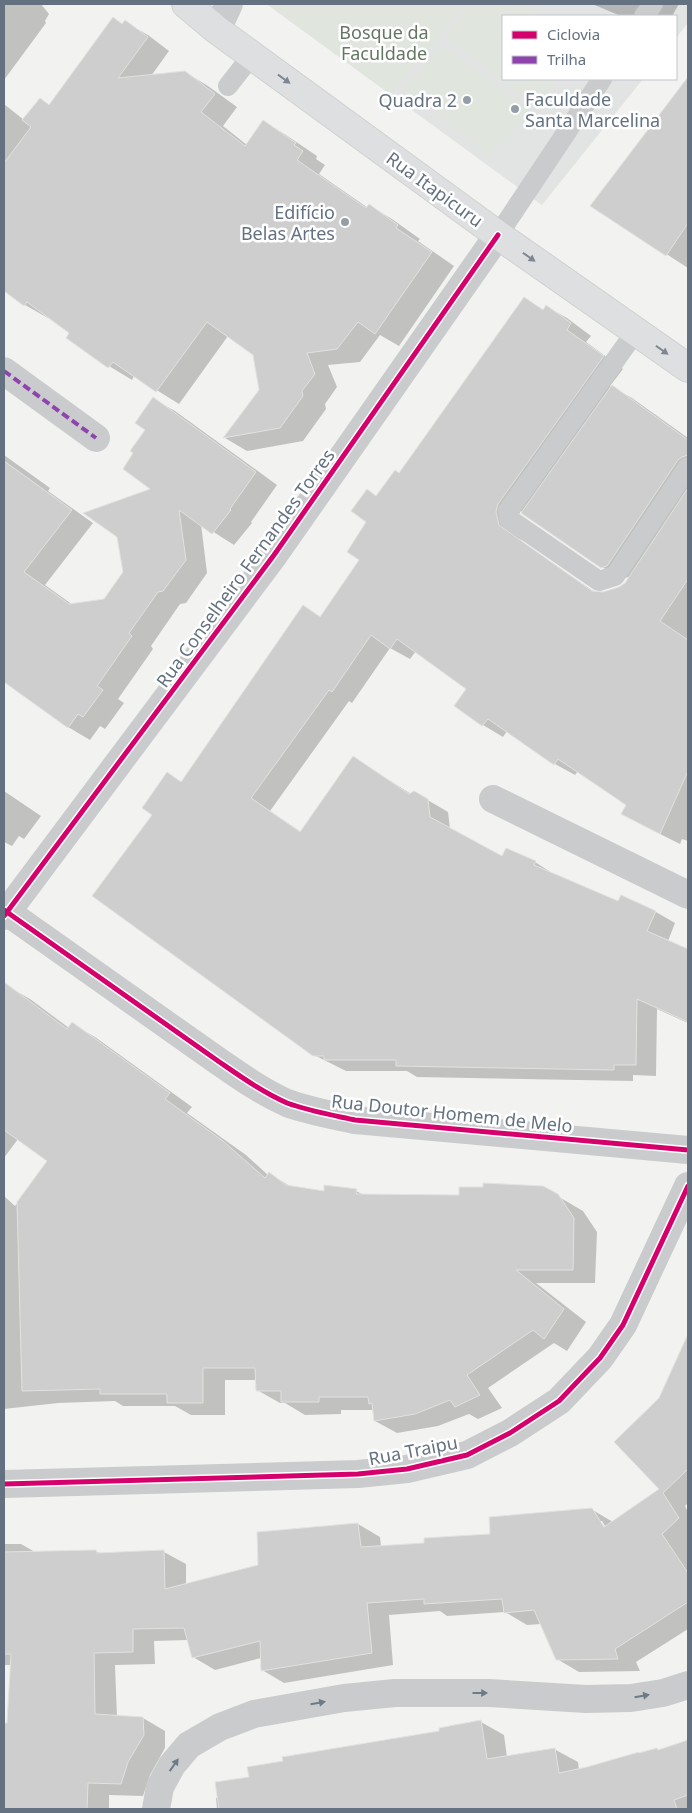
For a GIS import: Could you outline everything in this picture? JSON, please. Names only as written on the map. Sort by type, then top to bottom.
[{"type":"street","name":"Rua Itapicuru","points":[[186,4],[217,30],[498,235],[688,368]]},
{"type":"street","points":[[217,30],[229,4]]},
{"type":"street","name":"Rua Conselheiro Fernandes Torres","points":[[5,913],[274,555],[498,235]]},
{"type":"street","points":[[4,371],[96,438]]},
{"type":"street","points":[[493,799],[688,895]]},
{"type":"street","name":"Rua Doutor Homem de Melo","points":[[5,913],[253,1085],[287,1103],[312,1111],[355,1120],[688,1150]]},
{"type":"street","name":"Rua Traipu","points":[[4,1484],[358,1474],[407,1469],[467,1455],[510,1433],[559,1401],[600,1358],[623,1325],[688,1186]]},
{"type":"street","points":[[156,1809],[160,1787],[172,1765],[189,1745],[220,1727],[254,1714],[344,1698],[395,1693],[489,1693],[586,1699],[630,1698],[663,1693],[688,1685]]},
{"type":"lane","points":[[645,15],[652,4]]},
{"type":"lane","points":[[228,86],[252,55]]},
{"type":"lane","points":[[498,235],[601,80]]},
{"type":"lane","points":[[636,331],[508,511],[509,519],[599,581],[607,580],[615,576],[688,468]]},
{"type":"shaded area","name":"Faculdade Santa Marcelina","points":[[688,4],[688,23],[677,37],[677,15],[502,15],[502,80],[642,80],[542,205],[268,5]]},
{"type":"green space","name":"Bosque da Faculdade","points":[[269,4],[462,4],[439,36],[390,94]]},
{"type":"green space","points":[[469,4],[524,4],[541,15],[502,15],[502,80],[446,36]]},
{"type":"green space","name":"Quadra 2","points":[[442,46],[531,112],[489,154],[405,88]]},
{"type":"green space","points":[[502,80],[555,80],[537,107]]},
{"type":"building","points":[[113,17],[122,24],[125,20],[148,37],[118,78],[185,71],[215,94],[201,112],[245,146],[263,120],[296,143],[294,145],[303,151],[297,160],[366,208],[369,204],[398,225],[396,228],[432,252],[375,334],[358,322],[337,349],[307,353],[315,374],[302,391],[303,396],[280,428],[223,438],[259,390],[253,355],[207,322],[156,392],[113,362],[108,368],[66,338],[69,333],[27,302],[24,306],[4,291],[4,163],[31,127],[22,120],[40,98],[49,105]]},
{"type":"building","points":[[688,77],[688,223],[666,256],[590,206]]},
{"type":"building","points":[[524,297],[543,310],[546,305],[571,323],[567,330],[604,356],[498,504],[496,512],[499,525],[592,591],[603,592],[625,583],[688,488],[688,579],[660,621],[688,640],[688,771],[660,834],[621,814],[626,805],[558,759],[554,765],[488,719],[482,726],[454,706],[466,689],[397,639],[390,649],[371,635],[332,692],[329,690],[251,798],[300,832],[353,756],[409,794],[414,791],[428,799],[430,817],[502,856],[506,848],[536,861],[534,865],[618,901],[621,895],[656,911],[647,931],[688,949],[688,1022],[637,999],[636,1065],[614,1065],[614,1070],[396,1066],[396,1060],[324,1060],[324,1056],[313,1056],[92,896],[152,815],[142,808],[167,772],[181,782],[303,605],[320,617],[359,560],[347,552],[366,522],[351,511],[367,489],[376,496],[395,470],[399,473]]},
{"type":"building","points":[[612,385],[688,440],[688,455],[678,460],[607,566],[601,568],[521,513]]},
{"type":"building","points":[[153,397],[256,472],[231,510],[212,534],[179,510],[186,560],[163,591],[158,592],[129,633],[132,636],[97,686],[103,690],[83,717],[78,714],[68,728],[4,682],[4,461],[72,510],[24,572],[69,604],[104,599],[123,572],[117,537],[83,513],[150,489],[123,469],[133,453],[130,451],[145,430],[135,423]]},
{"type":"building","points":[[4,982],[67,1029],[72,1022],[170,1093],[165,1099],[223,1141],[265,1178],[269,1172],[286,1185],[324,1191],[324,1185],[357,1189],[356,1194],[459,1195],[459,1187],[483,1187],[483,1183],[543,1186],[558,1194],[574,1218],[573,1270],[516,1270],[564,1309],[544,1339],[533,1330],[467,1375],[480,1395],[455,1407],[450,1400],[415,1414],[374,1421],[372,1403],[369,1404],[368,1397],[319,1397],[319,1402],[281,1402],[281,1391],[256,1391],[255,1368],[203,1368],[203,1403],[167,1403],[167,1394],[100,1394],[100,1389],[22,1391],[17,1202],[47,1161],[4,1130]]},
{"type":"building","points":[[688,1334],[688,1469],[663,1493],[679,1518],[662,1534],[688,1573],[688,1602],[615,1649],[618,1659],[556,1660],[534,1610],[504,1613],[502,1599],[424,1604],[424,1599],[367,1603],[372,1653],[261,1671],[260,1641],[192,1658],[184,1628],[133,1629],[133,1652],[94,1653],[95,1714],[143,1717],[144,1735],[128,1762],[121,1784],[88,1783],[87,1809],[4,1809],[4,1723],[7,1723],[11,1654],[4,1654],[4,1552],[96,1550],[97,1553],[164,1550],[165,1589],[258,1565],[257,1532],[358,1523],[361,1547],[424,1543],[424,1538],[490,1534],[489,1517],[592,1508],[604,1527],[659,1489],[614,1442],[659,1398]]},
{"type":"building","points":[[481,1720],[487,1759],[555,1748],[559,1773],[639,1752],[657,1748],[658,1750],[688,1740],[688,1795],[674,1800],[677,1809],[219,1809],[215,1782],[249,1777],[247,1767],[283,1761],[282,1757],[439,1731],[439,1728]]},
{"type":"marked path","points":[[4,371],[96,438]]},
{"type":"cycle path","points":[[4,916],[274,555],[498,235]]},
{"type":"cycle path","points":[[4,910],[235,1072],[260,1089],[287,1103],[312,1111],[355,1120],[688,1150]]},
{"type":"cycle path","points":[[4,1484],[358,1474],[407,1469],[467,1455],[510,1433],[559,1401],[600,1358],[623,1325],[688,1186]]},
{"type":"place","name":"Quadra 2","points":[[467,100]]},
{"type":"place","name":"Faculdade Santa Marcelina","points":[[515,109]]},
{"type":"place","name":"Edifício Belas Artes","points":[[345,222]]}]
